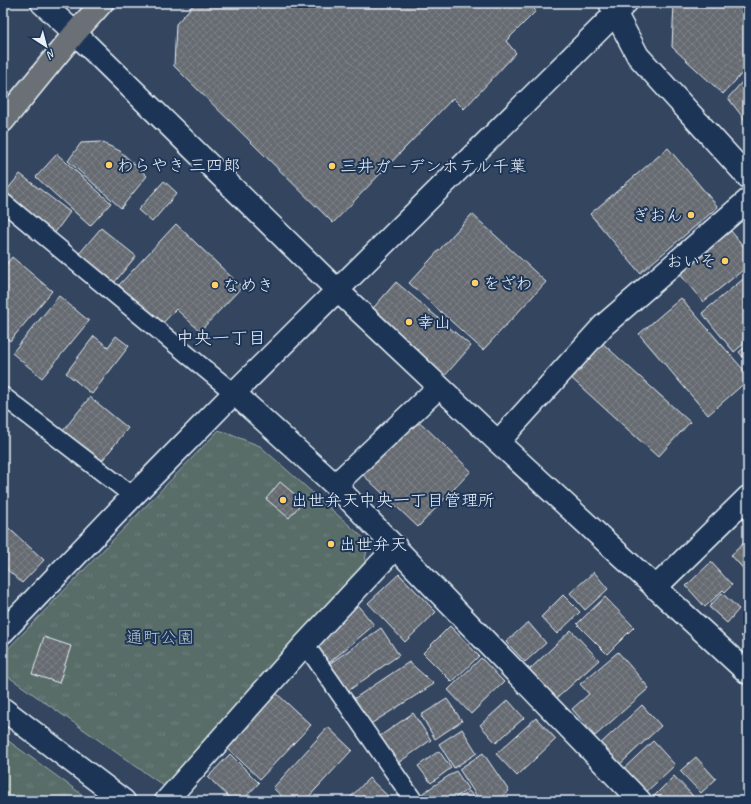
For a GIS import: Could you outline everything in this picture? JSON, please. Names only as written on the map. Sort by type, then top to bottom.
[{"type":"highway","points":[[3,121],[75,33],[102,3]]},
{"type":"street","points":[[42,3],[75,33],[337,290],[439,387],[748,673]]},
{"type":"street","points":[[3,632],[234,393],[617,6],[638,56],[748,177]]},
{"type":"street","points":[[498,442],[604,325],[748,200]]},
{"type":"street","points":[[335,485],[439,387]]},
{"type":"street","points":[[234,393],[335,485],[640,801]]},
{"type":"street","points":[[655,588],[748,498]]},
{"type":"street","points":[[166,801],[305,644],[396,547]]},
{"type":"street","points":[[3,709],[124,801]]},
{"type":"lane","points":[[3,202],[234,393]]},
{"type":"lane","points":[[3,396],[133,496]]},
{"type":"lane","points":[[305,644],[414,801]]},
{"type":"green space","name":"通町公園","points":[[219,430],[260,446],[368,542],[365,562],[164,786],[3,673],[3,654]]},
{"type":"green space","points":[[3,737],[91,801],[3,801]]},
{"type":"building","name":"三井ガーデンホテル千葉","points":[[195,3],[528,3],[536,11],[506,41],[516,53],[464,109],[453,98],[333,223],[174,66],[176,24]]},
{"type":"building","points":[[674,3],[748,3],[748,67],[723,94],[672,47]]},
{"type":"building","points":[[748,75],[748,124],[728,98]]},
{"type":"building","points":[[101,142],[120,151],[147,176],[121,208],[68,161],[81,143]]},
{"type":"building","points":[[668,148],[718,207],[640,273],[590,214]]},
{"type":"building","points":[[57,154],[111,203],[90,226],[36,177]]},
{"type":"building","points":[[20,174],[70,212],[51,238],[3,195]]},
{"type":"building","points":[[164,181],[177,193],[152,222],[138,210]]},
{"type":"building","points":[[472,214],[546,282],[483,350],[409,283]]},
{"type":"building","points":[[176,224],[242,287],[200,331],[176,309],[161,325],[119,285]]},
{"type":"building","points":[[101,228],[136,256],[113,284],[78,255]]},
{"type":"building","points":[[731,231],[748,252],[748,266],[703,302],[679,273]]},
{"type":"building","points":[[12,257],[52,291],[10,341],[3,335],[3,268]]},
{"type":"building","points":[[748,275],[748,340],[734,352],[702,313]]},
{"type":"building","points":[[396,282],[471,346],[442,379],[368,314]]},
{"type":"building","points":[[59,296],[89,321],[42,378],[12,353]]},
{"type":"building","points":[[681,298],[748,375],[748,380],[708,415],[639,334]]},
{"type":"building","points":[[94,336],[108,347],[116,336],[129,346],[92,394],[66,373]]},
{"type":"building","points":[[600,341],[690,422],[658,457],[569,376]]},
{"type":"building","points":[[748,345],[748,363],[739,352]]},
{"type":"building","points":[[90,397],[128,428],[101,462],[62,432]]},
{"type":"building","points":[[405,423],[422,424],[471,471],[418,527],[359,471]]},
{"type":"building","points":[[280,482],[303,501],[289,518],[266,499]]},
{"type":"building","points":[[3,523],[44,560],[22,583],[3,566]]},
{"type":"building","points":[[748,539],[748,574],[731,555]]},
{"type":"building","points":[[711,562],[732,585],[725,592],[723,590],[705,607],[686,586]]},
{"type":"building","points":[[594,572],[608,589],[585,610],[570,593]]},
{"type":"building","points":[[399,574],[436,612],[405,642],[368,603]]},
{"type":"building","points":[[722,593],[739,609],[727,623],[709,607]]},
{"type":"building","points":[[3,595],[8,600],[3,606]]},
{"type":"building","points":[[563,595],[580,612],[557,634],[541,617]]},
{"type":"building","points":[[605,597],[634,627],[607,654],[577,624]]},
{"type":"building","points":[[354,601],[374,625],[329,663],[318,648],[325,632]]},
{"type":"building","points":[[528,622],[546,643],[525,662],[506,642]]},
{"type":"building","points":[[450,626],[479,656],[452,682],[423,653]]},
{"type":"building","points":[[381,628],[399,655],[348,691],[329,664]]},
{"type":"building","points":[[748,629],[748,643],[741,636]]},
{"type":"building","points":[[571,630],[599,660],[556,699],[529,670]]},
{"type":"building","points":[[44,637],[71,646],[59,683],[32,674]]},
{"type":"building","points":[[618,652],[649,688],[595,736],[572,709],[589,694],[580,684]]},
{"type":"building","points":[[481,658],[504,682],[471,714],[448,690]]},
{"type":"building","points":[[409,662],[434,684],[369,725],[352,700]]},
{"type":"building","points":[[275,692],[311,725],[260,779],[224,745]]},
{"type":"building","points":[[447,699],[462,721],[435,739],[421,715]]},
{"type":"building","points":[[508,700],[524,718],[496,743],[480,725]]},
{"type":"building","points":[[642,705],[661,726],[617,767],[598,746]]},
{"type":"building","points":[[413,713],[431,740],[398,763],[380,736]]},
{"type":"building","points":[[536,718],[556,739],[517,776],[496,754]]},
{"type":"building","points":[[328,727],[352,750],[305,801],[287,801],[273,788]]},
{"type":"building","points":[[462,729],[477,753],[454,768],[439,744]]},
{"type":"building","points":[[653,741],[675,765],[642,796],[620,772]]},
{"type":"building","points":[[439,751],[451,768],[431,783],[418,766]]},
{"type":"building","points":[[483,753],[509,791],[496,801],[480,801],[459,769]]},
{"type":"building","points":[[230,754],[259,783],[242,801],[233,801],[208,777]]},
{"type":"building","points":[[696,757],[716,779],[701,793],[680,771]]},
{"type":"building","points":[[456,771],[468,789],[451,801],[420,801],[417,797]]},
{"type":"building","points":[[674,776],[693,796],[688,801],[649,801]]},
{"type":"building","points":[[369,778],[393,801],[347,801]]},
{"type":"building","points":[[469,791],[477,801],[455,801]]},
{"type":"place","name":"わらやき 三四郎","points":[[109,165]]},
{"type":"place","name":"三井ガーデンホテル千葉","points":[[332,166]]},
{"type":"place","name":"ぎおん","points":[[691,215]]},
{"type":"place","name":"おいそ","points":[[725,261]]},
{"type":"place","name":"をざわ","points":[[475,283]]},
{"type":"place","name":"なめき","points":[[215,285]]},
{"type":"place","name":"幸山","points":[[409,322]]},
{"type":"place","name":"出世弁天中央一丁目管理所","points":[[283,500]]},
{"type":"place","name":"出世弁天","points":[[331,544]]},
{"type":"district","name":"中央一丁目","points":[[221,338]]}]
